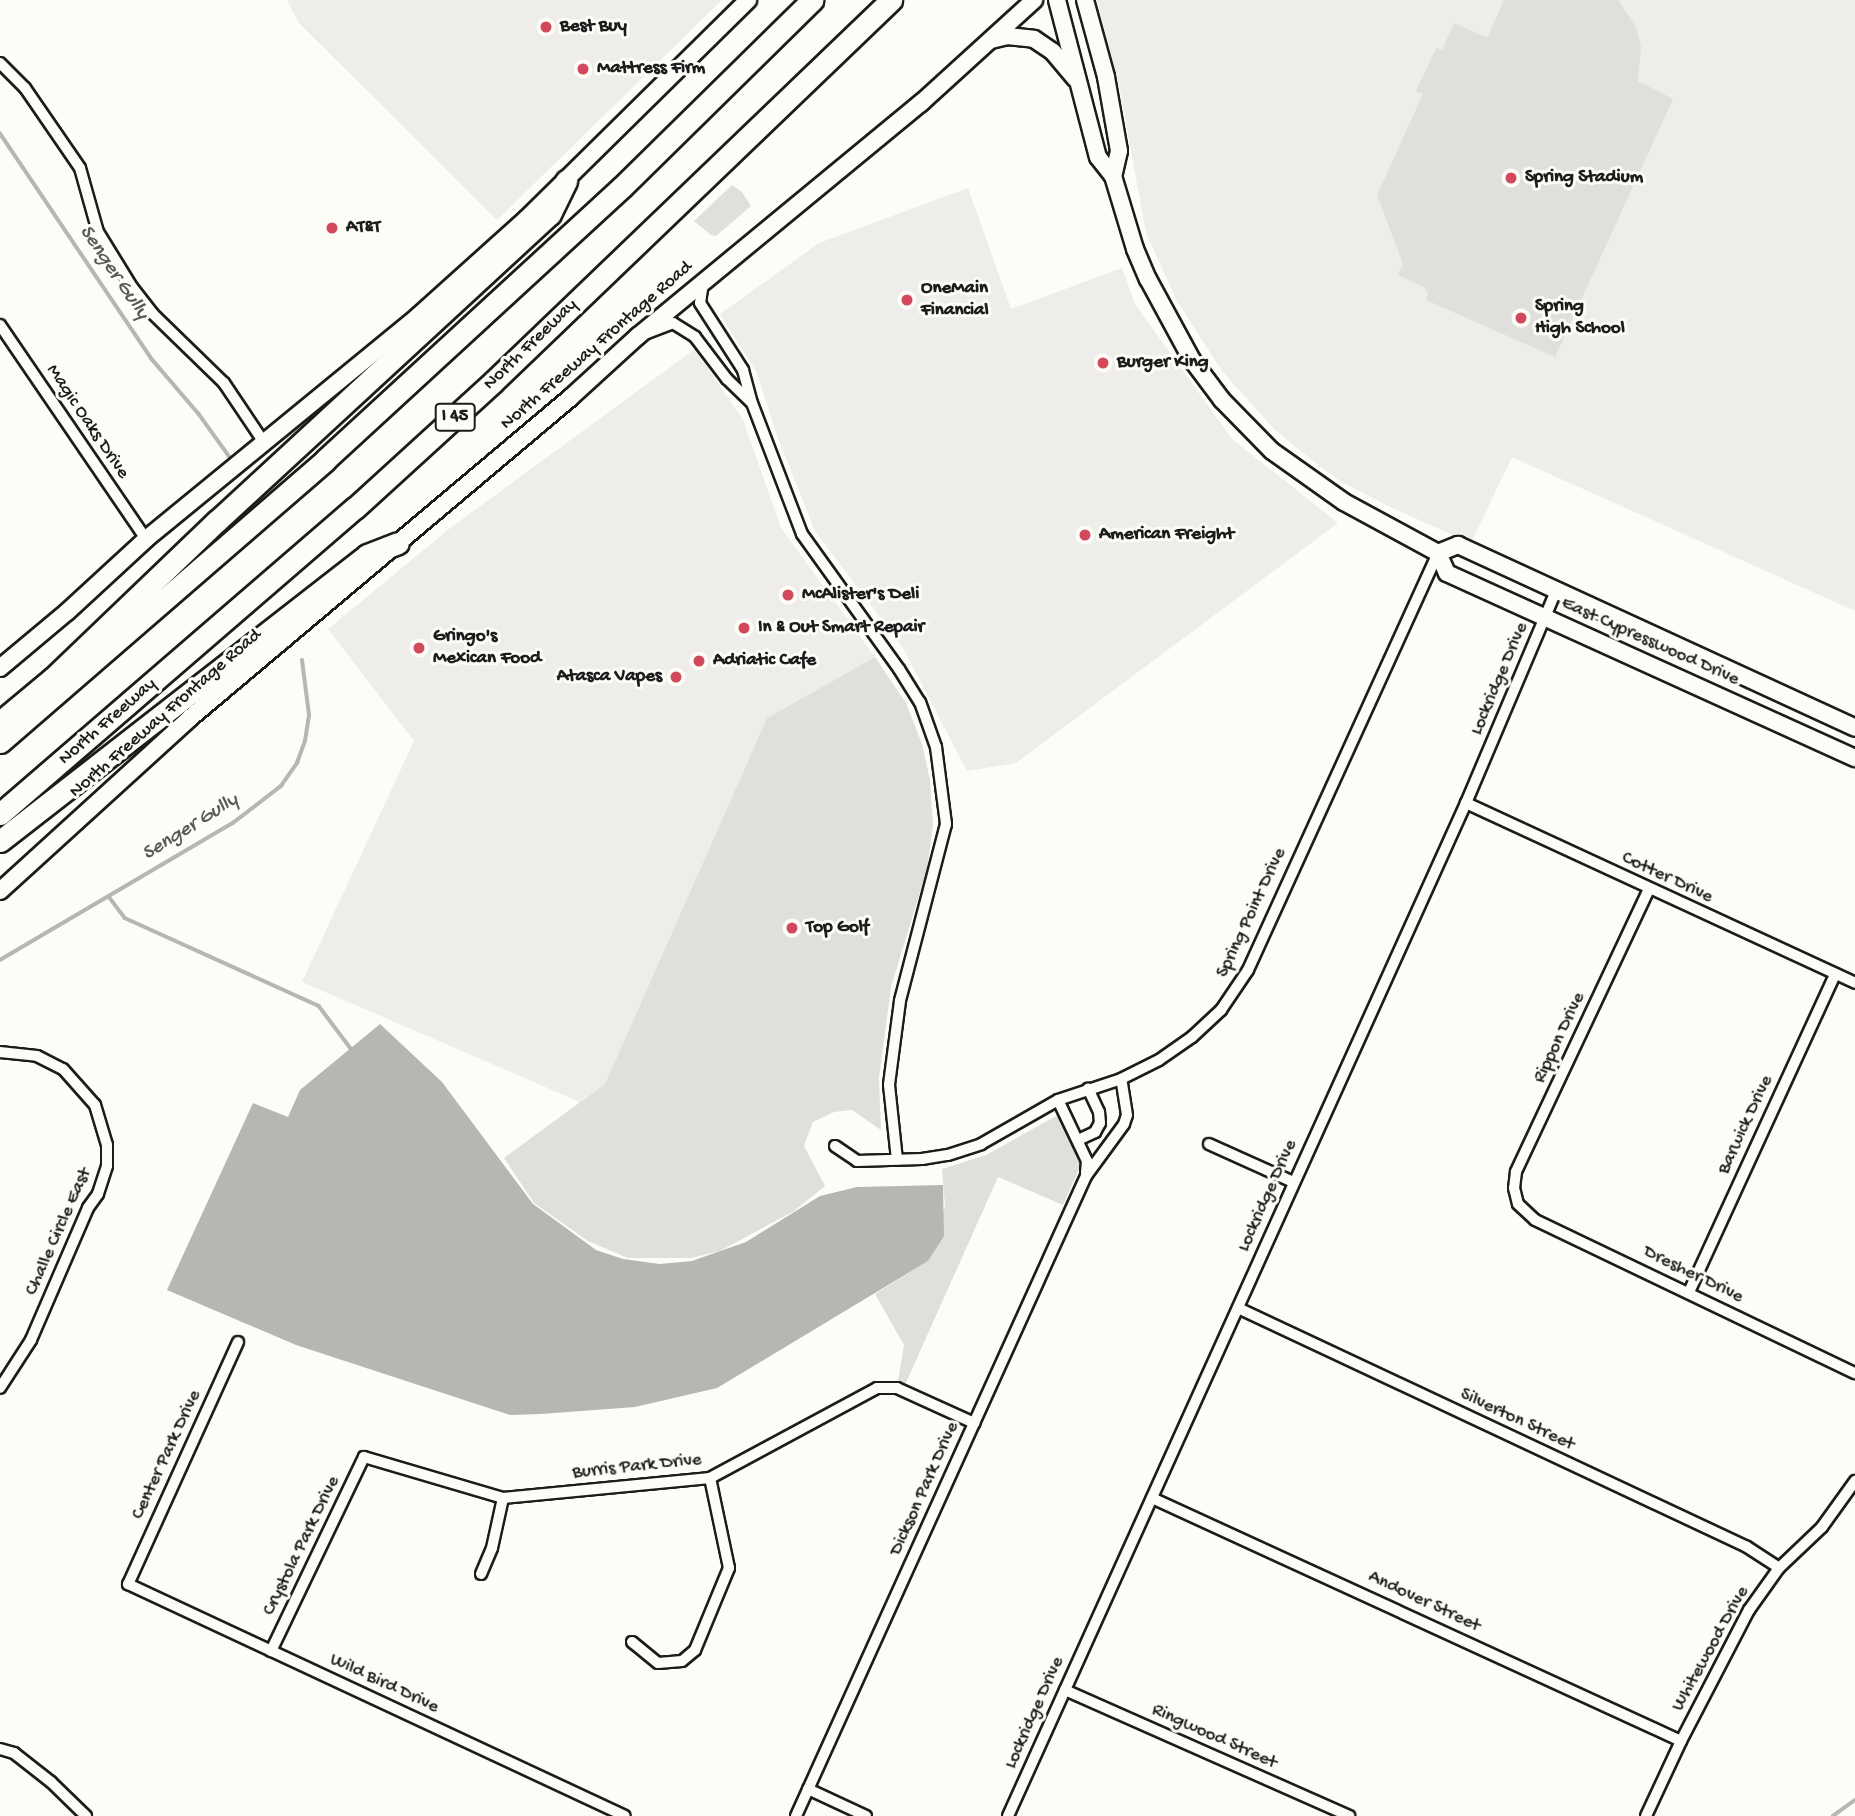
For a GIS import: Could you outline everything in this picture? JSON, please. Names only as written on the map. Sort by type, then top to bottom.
[{"type":"highway","points":[[0,742],[325,460],[621,187],[813,0]]},
{"type":"highway","name":"North Freeway","points":[[0,814],[345,517],[483,391],[891,0]]},
{"type":"highway","points":[[0,722],[53,678],[217,521],[550,214],[566,180]]},
{"type":"highway","points":[[0,841],[367,555],[398,543]]},
{"type":"main road","points":[[0,668],[67,612],[146,539],[418,316],[566,180],[748,0]]},
{"type":"main road","name":"North Freeway Frontage Road","points":[[0,891],[190,718],[570,398],[638,336],[922,103],[990,40],[1021,7],[1034,0]]},
{"type":"main road","name":"East Cypresswood Drive","points":[[1057,0],[1098,158],[1113,176],[1135,249],[1148,279],[1192,360],[1222,400],[1272,451],[1344,502],[1438,553],[1447,573],[1855,758]]},
{"type":"main road","name":"East Cypresswood Drive","points":[[1084,0],[1106,77],[1119,151],[1113,176]]},
{"type":"main road","points":[[990,40],[1007,36],[1034,39],[1053,52],[1079,82]]},
{"type":"main road","name":"East Cypresswood Drive","points":[[1438,553],[1458,545],[1855,729]]},
{"type":"main road","points":[[1740,706],[1753,681]]},
{"type":"street","points":[[0,63],[25,88],[80,168],[99,232],[132,287],[153,314],[224,383],[265,444]]},
{"type":"street","points":[[704,282],[700,303],[743,370],[752,403],[802,534],[920,702],[936,747],[946,824],[900,1001],[889,1085],[897,1160]]},
{"type":"street","points":[[638,336],[673,323],[695,337],[727,379],[752,403]]},
{"type":"street","name":"Magic Oaks Drive","points":[[0,325],[146,539]]},
{"type":"street","name":"Spring Point Drive","points":[[835,1146],[857,1161],[948,1155],[981,1144],[1058,1100],[1121,1079],[1159,1060],[1192,1037],[1222,1010],[1248,970],[1438,553]]},
{"type":"street","name":"Lockridge Drive","points":[[1007,1816],[1466,803],[1557,589]]},
{"type":"street","name":"Cotter Drive","points":[[1466,803],[1855,983]]},
{"type":"street","name":"Rippon Drive","points":[[1518,1204],[1514,1188],[1516,1172],[1649,889]]},
{"type":"street","name":"Barwick Drive","points":[[1689,1292],[1835,974]]},
{"type":"street","name":"Challe Circle East","points":[[0,1052],[14,1052],[46,1060],[75,1079],[95,1105],[106,1136],[107,1166],[98,1194],[88,1208],[31,1340],[0,1388]]},
{"type":"street","name":"Dickson Park Drive","points":[[796,1816],[1086,1176],[1124,1124],[1127,1115],[1121,1079]]},
{"type":"street","points":[[1078,1140],[1094,1132],[1100,1123],[1088,1088]]},
{"type":"street","points":[[1058,1100],[1087,1161],[1086,1176]]},
{"type":"street","points":[[1209,1144],[1293,1182]]},
{"type":"street","name":"Dresher Drive","points":[[1518,1204],[1535,1220],[1855,1373]]},
{"type":"street","name":"Silverton Street","points":[[1238,1308],[1747,1547],[1779,1568]]},
{"type":"street","name":"Center Park Drive","points":[[128,1584],[238,1342]]},
{"type":"street","name":"Burris Park Drive","points":[[364,1457],[503,1498],[710,1478],[877,1388],[897,1388],[974,1423]]},
{"type":"street","name":"Crystola Park Drive","points":[[271,1651],[364,1457]]},
{"type":"street","points":[[632,1642],[658,1663],[682,1661],[695,1650],[729,1568],[710,1478]]},
{"type":"street","name":"Whitewood Drive","points":[[1646,1816],[1730,1643],[1779,1568],[1822,1527],[1855,1480]]},
{"type":"street","name":"Andover Street","points":[[1152,1497],[1681,1741]]},
{"type":"street","points":[[481,1574],[492,1548],[503,1498]]},
{"type":"street","name":"Wild Bird Drive","points":[[128,1584],[625,1816]]},
{"type":"street","name":"Ringwood Street","points":[[1065,1690],[1349,1816]]},
{"type":"street","points":[[0,1749],[13,1753],[51,1782],[86,1816]]},
{"type":"street","points":[[808,1789],[866,1816]]},
{"type":"shaded area","points":[[287,0],[722,0],[497,220],[299,23]]},
{"type":"shaded area","name":"Spring High School","points":[[1097,0],[1855,0],[1855,611],[1512,457],[1471,543],[1390,507],[1340,481],[1314,462],[1274,429],[1222,371],[1177,301],[1146,233],[1120,90]]},
{"type":"shaded area","name":"Spring Stadium","points":[[1504,0],[1618,0],[1636,27],[1641,46],[1638,81],[1673,99],[1555,357],[1426,300],[1428,294],[1424,287],[1398,275],[1403,264],[1377,195],[1423,94],[1416,91],[1436,48],[1442,50],[1454,23],[1487,38]]},
{"type":"shaded area","points":[[732,185],[742,192],[751,206],[716,236],[711,235],[694,221]]},
{"type":"shaded area","points":[[968,188],[1011,309],[1122,268],[1135,304],[1232,439],[1338,523],[1016,763],[967,771],[903,648],[815,531],[777,436],[757,373],[720,314],[819,243]]},
{"type":"shaded area","points":[[695,349],[743,420],[781,528],[875,657],[767,718],[605,1084],[580,1102],[302,982],[414,741],[328,629],[449,529]]},
{"type":"shaded area","name":"Top Golf","points":[[875,657],[906,703],[922,744],[930,780],[933,825],[927,869],[891,987],[879,1078],[881,1130],[852,1110],[834,1112],[813,1122],[804,1146],[825,1186],[794,1211],[720,1251],[691,1258],[628,1258],[588,1241],[534,1203],[504,1158],[605,1084],[767,718]]},
{"type":"shaded area","points":[[380,1024],[442,1082],[533,1204],[596,1250],[623,1259],[660,1264],[692,1261],[746,1242],[820,1196],[857,1187],[943,1185],[944,1236],[928,1261],[717,1388],[635,1407],[541,1414],[510,1415],[296,1345],[167,1290],[253,1103],[288,1117],[300,1090]]},
{"type":"shaded area","points":[[1056,1116],[1062,1119],[1078,1148],[1081,1165],[1063,1205],[998,1177],[905,1385],[898,1381],[904,1345],[875,1294],[928,1261],[945,1206],[942,1169],[986,1155]]},
{"type":"waterway","name":"Senger Gully","points":[[0,133],[151,358],[199,414],[232,460]]},
{"type":"waterway","name":"Senger Gully","points":[[0,960],[233,823],[281,786],[297,763],[305,741],[309,715],[302,660]]},
{"type":"waterway","points":[[110,898],[125,918],[319,1006],[352,1050]]},
{"type":"waterway","points":[[1833,1816],[1855,1800]]},
{"type":"place","name":"Best Buy","points":[[546,27]]},
{"type":"place","name":"Mattress Firm","points":[[583,69]]},
{"type":"place","name":"Spring Stadium","points":[[1511,178]]},
{"type":"place","name":"AT&T","points":[[332,228]]},
{"type":"place","name":"OneMain Financial","points":[[907,300]]},
{"type":"place","name":"Spring High School","points":[[1521,318]]},
{"type":"place","name":"Burger King","points":[[1103,363]]},
{"type":"place","name":"American Freight","points":[[1085,535]]},
{"type":"place","name":"McAlister's Deli","points":[[788,595]]},
{"type":"place","name":"In & Out Smart Repair","points":[[744,628]]},
{"type":"place","name":"Gringo's Mexican Food","points":[[419,648]]},
{"type":"place","name":"Adriatic Cafe","points":[[699,661]]},
{"type":"place","name":"Atasca Vapes","points":[[676,677]]},
{"type":"place","name":"Top Golf","points":[[792,928]]}]
